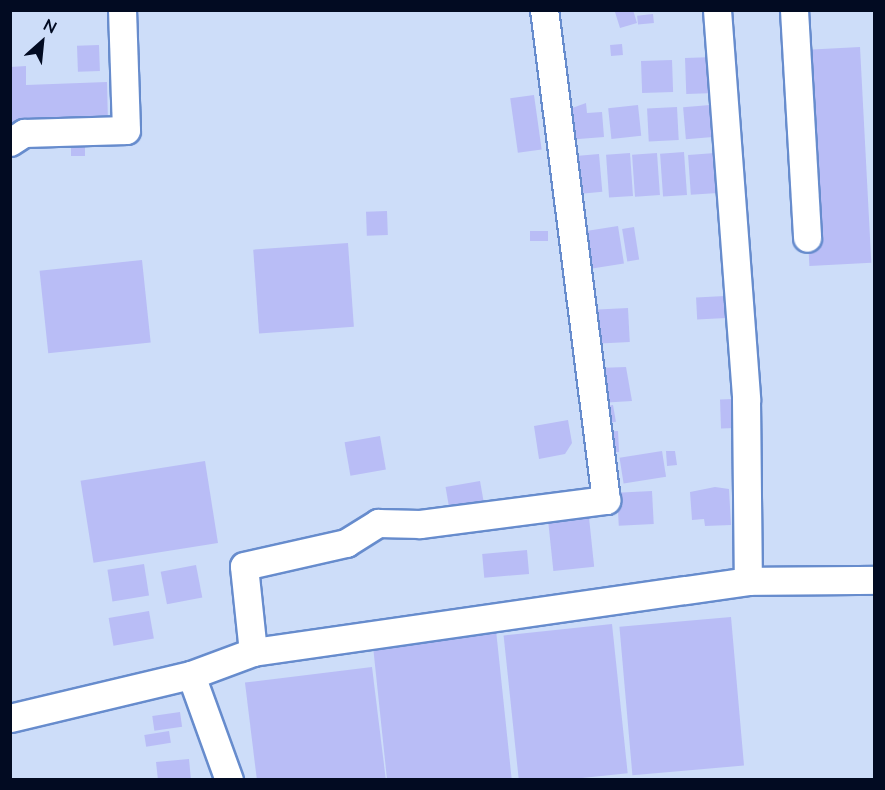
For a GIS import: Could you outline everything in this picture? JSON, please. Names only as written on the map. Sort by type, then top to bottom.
[{"type":"lane","points":[[10,142],[24,134],[126,130],[122,10]]},
{"type":"lane","points":[[253,652],[244,566],[346,543],[378,523],[420,524],[606,500],[544,10]]},
{"type":"lane","points":[[717,10],[746,400],[748,581]]},
{"type":"lane","points":[[794,10],[807,238]]},
{"type":"lane","points":[[10,718],[191,675],[253,652],[748,581],[874,580]]},
{"type":"lane","points":[[191,675],[228,779]]},
{"type":"building","points":[[633,10],[637,23],[620,28],[615,12]]},
{"type":"building","points":[[653,14],[654,23],[638,25],[637,16]]},
{"type":"building","points":[[622,44],[623,55],[611,56],[610,45]]},
{"type":"building","points":[[99,45],[100,71],[78,72],[77,46]]},
{"type":"building","points":[[860,47],[871,263],[809,266],[798,50]]},
{"type":"building","points":[[714,57],[715,93],[686,94],[685,58]]},
{"type":"building","points":[[672,60],[673,92],[642,93],[641,61]]},
{"type":"building","points":[[26,66],[26,85],[107,82],[108,123],[10,126],[10,67]]},
{"type":"building","points":[[534,95],[542,149],[518,153],[510,98]]},
{"type":"building","points":[[586,103],[587,113],[602,112],[604,137],[566,140],[564,111]]},
{"type":"building","points":[[638,105],[641,136],[611,139],[608,108]]},
{"type":"building","points":[[710,105],[713,137],[686,139],[683,107]]},
{"type":"building","points":[[677,107],[679,140],[649,142],[647,109]]},
{"type":"building","points":[[71,138],[85,138],[85,156],[71,156]]},
{"type":"building","points":[[684,152],[687,195],[663,197],[660,154]]},
{"type":"building","points":[[630,153],[633,196],[609,198],[606,155]]},
{"type":"building","points":[[657,153],[660,195],[635,197],[632,155]]},
{"type":"building","points":[[715,153],[718,193],[691,195],[688,155]]},
{"type":"building","points":[[599,154],[602,192],[573,194],[570,157]]},
{"type":"building","points":[[387,211],[388,235],[367,236],[366,212]]},
{"type":"building","points":[[618,226],[624,264],[587,269],[581,232]]},
{"type":"building","points":[[634,227],[639,260],[627,261],[622,229]]},
{"type":"building","points":[[530,231],[548,231],[548,241],[530,241]]},
{"type":"building","points":[[348,243],[354,327],[259,333],[253,250]]},
{"type":"building","points":[[142,260],[151,343],[48,353],[40,271]]},
{"type":"building","points":[[725,296],[726,318],[697,319],[696,298]]},
{"type":"building","points":[[628,308],[630,342],[595,344],[593,310]]},
{"type":"building","points":[[626,367],[632,401],[599,403],[598,368]]},
{"type":"building","points":[[720,399],[733,399],[734,428],[721,428]]},
{"type":"building","points":[[613,405],[616,422],[604,424],[601,407]]},
{"type":"building","points":[[568,420],[572,443],[565,454],[539,459],[534,426]]},
{"type":"building","points":[[618,431],[619,452],[608,453],[607,432]]},
{"type":"building","points":[[380,436],[386,469],[350,476],[345,442]]},
{"type":"building","points":[[662,451],[666,477],[624,483],[620,458]]},
{"type":"building","points":[[666,451],[675,451],[677,465],[667,466]]},
{"type":"building","points":[[205,461],[218,543],[94,563],[81,481]]},
{"type":"building","points":[[480,481],[485,510],[451,516],[446,487]]},
{"type":"building","points":[[715,487],[729,489],[731,525],[705,526],[704,519],[692,520],[690,492]]},
{"type":"building","points":[[652,491],[654,524],[619,526],[617,493]]},
{"type":"building","points":[[588,508],[594,567],[553,571],[547,512]]},
{"type":"building","points":[[527,550],[529,574],[484,578],[482,554]]},
{"type":"building","points":[[144,564],[149,596],[112,601],[107,570]]},
{"type":"building","points":[[196,565],[202,597],[167,604],[161,572]]},
{"type":"building","points":[[149,611],[154,639],[113,646],[109,618]]},
{"type":"building","points":[[731,617],[744,765],[632,775],[619,627]]},
{"type":"building","points":[[612,624],[628,773],[563,780],[519,780],[504,635]]},
{"type":"building","points":[[496,630],[512,780],[387,780],[373,643]]},
{"type":"building","points":[[372,667],[386,780],[257,780],[245,683]]},
{"type":"building","points":[[180,712],[182,727],[154,731],[152,716]]},
{"type":"building","points":[[169,731],[171,743],[146,747],[144,735]]},
{"type":"building","points":[[189,759],[191,780],[158,780],[156,762]]}]
